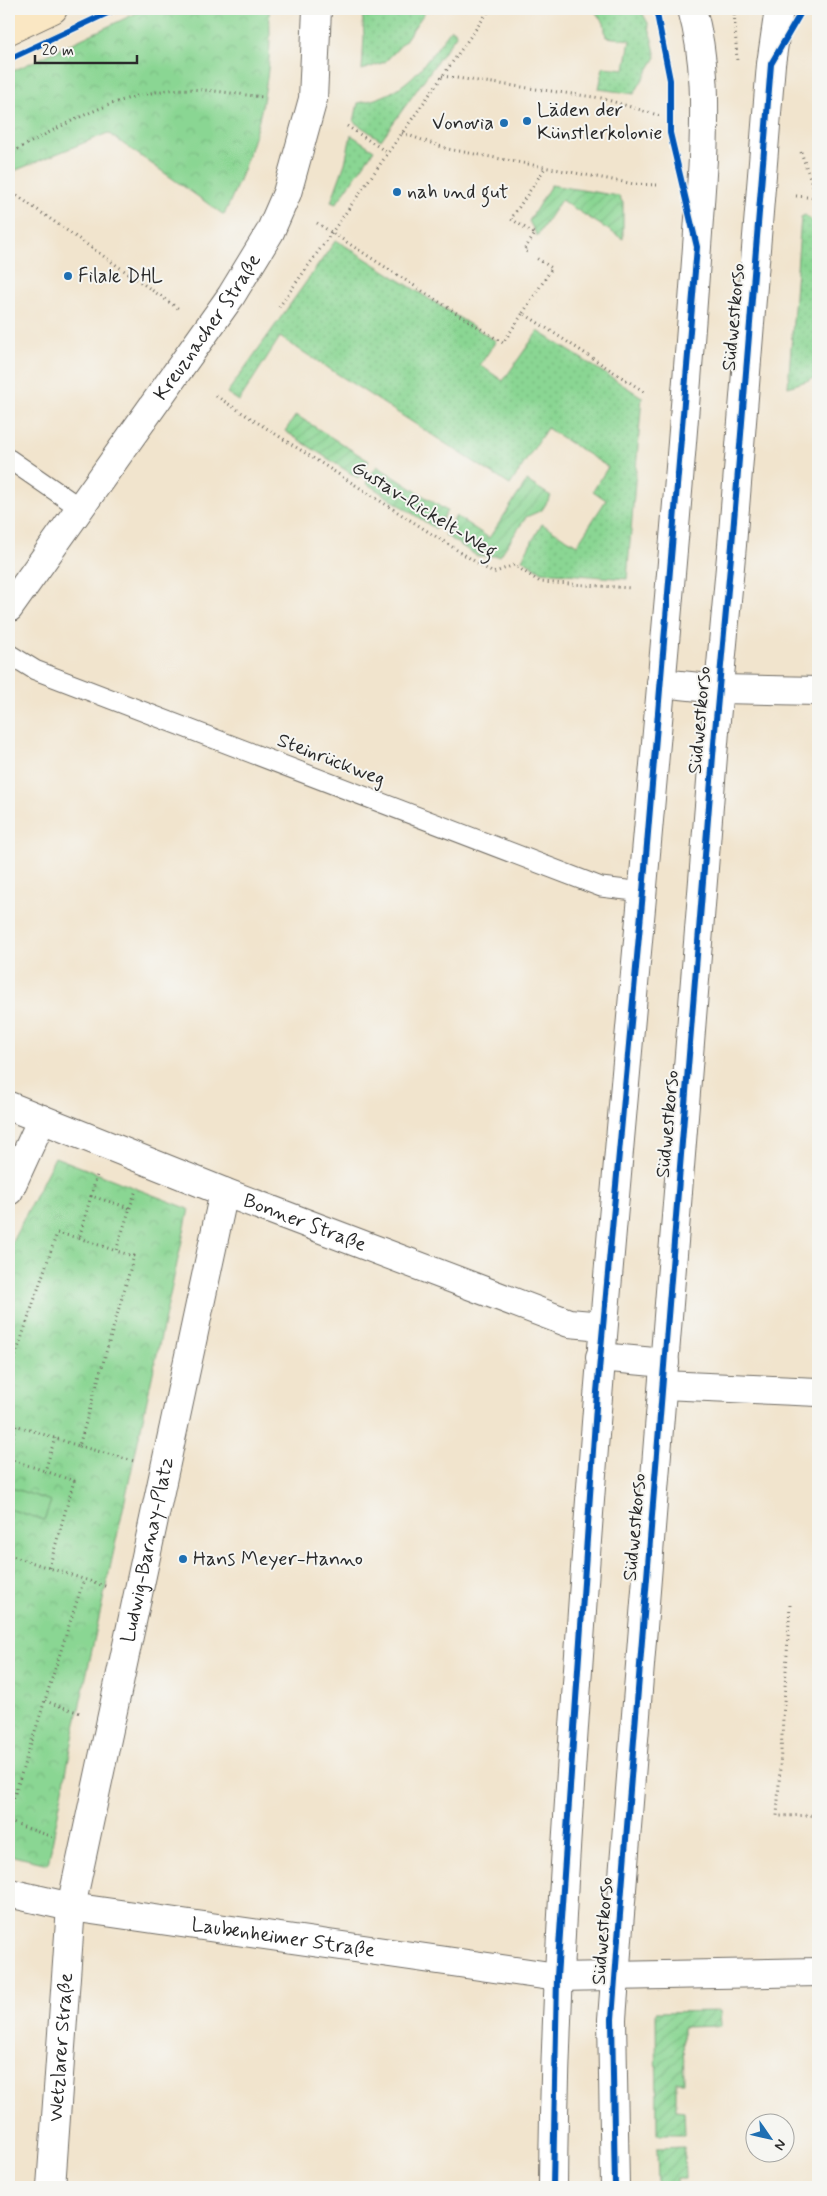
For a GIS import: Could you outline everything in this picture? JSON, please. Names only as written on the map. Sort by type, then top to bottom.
[{"type":"main road","points":[[9,30],[53,9]]},
{"type":"street","name":"Kreuznacher Straße","points":[[9,608],[232,296],[270,232],[287,193],[313,99],[317,9]]},
{"type":"street","points":[[553,2187],[557,1977],[600,1357],[643,892],[703,159],[703,57],[692,9]]},
{"type":"street","name":"Südwestkorso","points":[[616,2187],[612,2019],[615,1977],[719,689],[770,82],[778,9]]},
{"type":"street","name":"Südwestkorso","points":[[660,684],[719,689]]},
{"type":"street","points":[[719,689],[818,691]]},
{"type":"street","name":"Bonner Straße","points":[[9,1106],[224,1192],[569,1323],[603,1326]]},
{"type":"street","points":[[9,1191],[42,1119]]},
{"type":"street","name":"Ludwig-Barnay-Platz","points":[[71,1907],[224,1192]]},
{"type":"street","points":[[600,1357],[664,1374],[818,1392]]},
{"type":"street","name":"Laubenheimer Straße","points":[[9,1893],[71,1907],[557,1977]]},
{"type":"street","name":"Wetzlarer Straße","points":[[51,2187],[71,1907]]},
{"type":"street","points":[[615,1977],[818,1972]]},
{"type":"street","name":"Südwestkorso","points":[[557,1977],[615,1977]]},
{"type":"lane","points":[[9,459],[80,508]]},
{"type":"lane","name":"Steinrückweg","points":[[9,654],[35,670],[601,888],[643,892]]},
{"type":"path","points":[[279,307],[490,9]]},
{"type":"path","points":[[442,76],[602,98],[661,116]]},
{"type":"path","points":[[9,154],[101,107],[137,96],[169,90],[192,90],[264,97]]},
{"type":"path","points":[[347,126],[388,153]]},
{"type":"path","points":[[402,133],[448,149],[634,184],[658,185]]},
{"type":"path","points":[[796,196],[818,200],[801,152]]},
{"type":"path","points":[[528,252],[524,250],[534,234],[511,219],[545,168]]},
{"type":"path","points":[[9,190],[179,309]]},
{"type":"path","points":[[318,224],[504,343],[552,268],[536,258]]},
{"type":"path","points":[[523,313],[646,393]]},
{"type":"path","points":[[78,1238],[99,1169]]},
{"type":"path","points":[[116,1251],[138,1183]]},
{"type":"path","points":[[91,1196],[130,1208]]},
{"type":"path","points":[[9,1375],[57,1233],[134,1256],[79,1446]]},
{"type":"path","points":[[9,1424],[140,1463]]},
{"type":"path","points":[[9,1451],[16,1426]]},
{"type":"path","points":[[45,1471],[55,1438]]},
{"type":"path","points":[[9,1459],[74,1481],[49,1568]]},
{"type":"path","points":[[9,1555],[112,1588]]},
{"type":"path","points":[[9,1812],[84,1579]]},
{"type":"path","points":[[790,1605],[777,1816],[818,1815]]},
{"type":"path","points":[[45,1700],[84,1714]]},
{"type":"path","points":[[9,1822],[58,1838]]},
{"type":"green space","points":[[145,9],[269,9],[269,63],[260,115],[245,166],[224,215],[108,133],[9,173],[9,73]]},
{"type":"green space","points":[[362,9],[427,9],[404,42],[385,62],[362,70],[364,36]]},
{"type":"green space","points":[[593,9],[640,9],[648,23],[656,57],[634,94],[599,89],[603,67],[625,69],[630,40],[606,37],[604,23]]},
{"type":"green space","points":[[451,29],[455,31],[456,35],[381,140],[354,122],[358,103],[375,99],[402,86],[422,67]]},
{"type":"green space","points":[[351,135],[374,150],[336,204],[331,202],[345,163]]},
{"type":"green space","points":[[551,185],[619,196],[623,203],[623,239],[561,200],[537,236],[529,221]]},
{"type":"green space","points":[[805,215],[813,222],[818,237],[818,377],[788,387],[801,217]]},
{"type":"green space","points":[[336,240],[496,341],[480,365],[503,381],[538,331],[642,397],[627,579],[542,572],[522,559],[542,524],[577,545],[606,500],[593,491],[608,467],[547,428],[510,485],[280,337],[239,401],[227,393]]},
{"type":"green space","points":[[296,415],[369,461],[358,478],[285,431]]},
{"type":"green space","points":[[377,466],[447,511],[436,529],[366,483]]},
{"type":"green space","points":[[527,481],[551,496],[542,510],[526,517],[500,556],[477,556],[445,535],[456,516],[489,538]]},
{"type":"green space","points":[[55,1157],[189,1209],[77,1718],[48,1864],[9,1855],[9,1248]]},
{"type":"green space","points":[[9,1487],[51,1501],[44,1520],[9,1509]]},
{"type":"green space","points":[[720,2011],[721,2026],[683,2027],[684,2082],[676,2082],[676,2110],[684,2111],[685,2134],[657,2134],[656,2012]]},
{"type":"green space","points":[[684,2147],[685,2179],[676,2179],[676,2187],[658,2187],[657,2148]]},
{"type":"cycle path","points":[[9,59],[116,9]]},
{"type":"cycle path","points":[[553,2187],[557,1977],[597,1392],[643,892],[697,247],[670,133],[670,80],[656,9]]},
{"type":"cycle path","points":[[615,2187],[612,2019],[715,731],[771,64],[803,9]]},
{"type":"place","name":"Läden der Künstlerkolonie","points":[[527,121]]},
{"type":"place","name":"Vonovia","points":[[504,123]]},
{"type":"place","name":"nah und gut","points":[[397,192]]},
{"type":"place","name":"Filale DHL","points":[[68,276]]},
{"type":"place","name":"Hans Meyer-Hanno","points":[[183,1559]]}]
